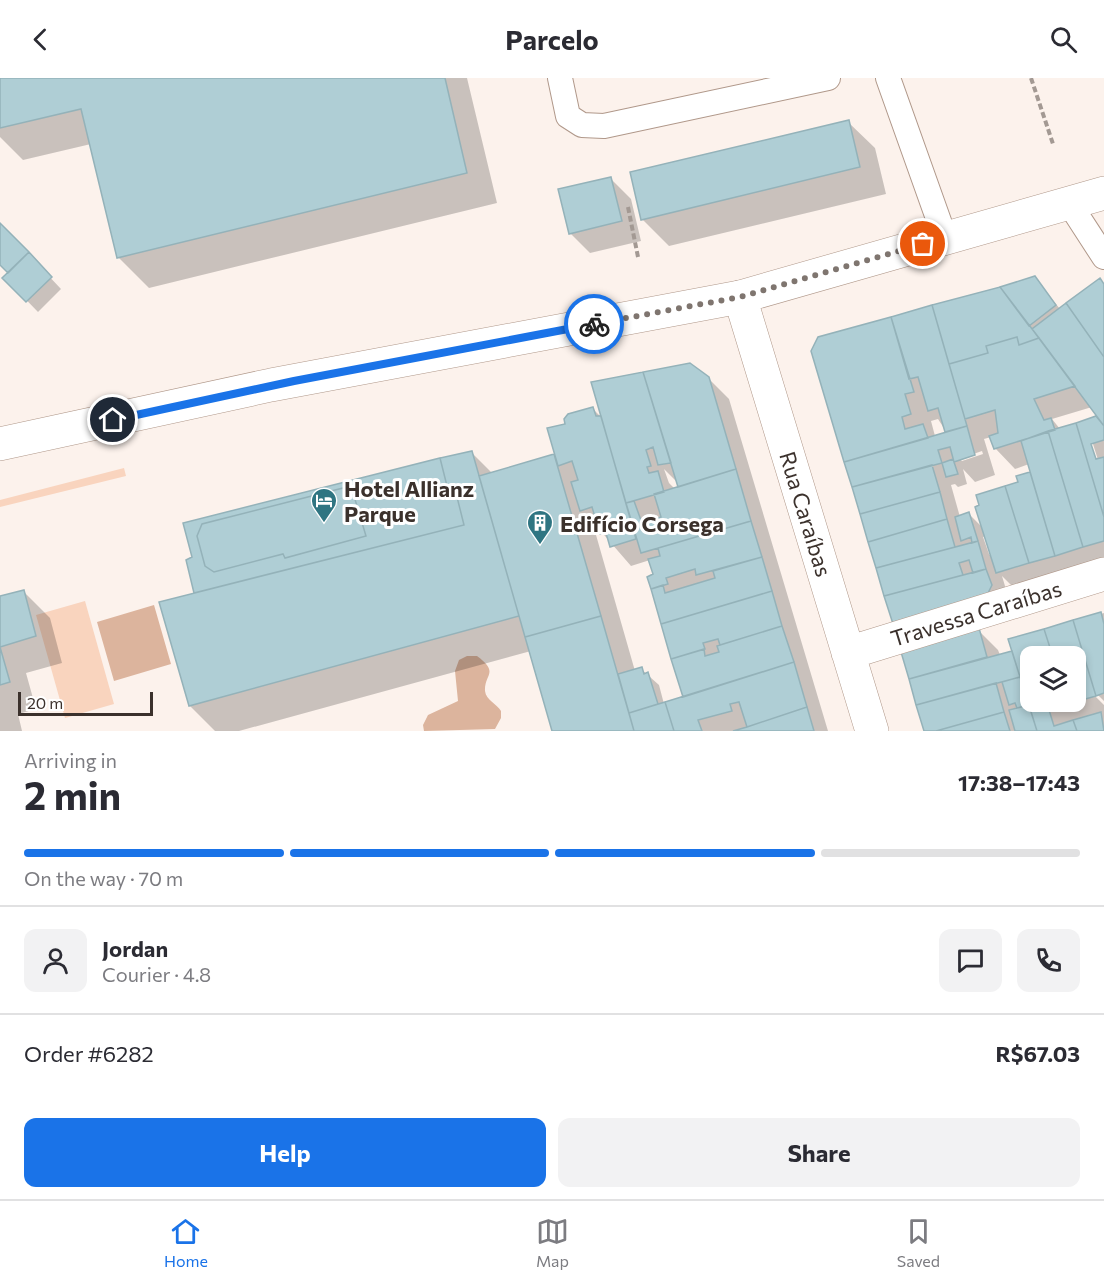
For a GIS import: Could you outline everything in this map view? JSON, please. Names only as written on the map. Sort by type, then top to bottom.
[{"type":"street","points":[[0,444],[294,381],[740,297],[1104,193]]},
{"type":"street","name":"Rua Caraíbas","points":[[740,297],[872,731]]},
{"type":"street","name":"Travessa Caraíbas","points":[[848,653],[1104,573]]},
{"type":"lane","points":[[560,78],[568,116],[582,125],[604,126],[828,78]]},
{"type":"lane","points":[[888,78],[945,238]]},
{"type":"lane","points":[[1069,203],[1104,257]]},
{"type":"path","points":[[1031,78],[1053,144]]},
{"type":"path","points":[[628,207],[638,257]]},
{"type":"shaded area","points":[[124,468],[126,476],[0,507],[0,500]]},
{"type":"shaded area","points":[[85,601],[114,704],[65,718],[36,615]]},
{"type":"shaded area","points":[[154,605],[171,664],[114,681],[97,622]]},
{"type":"shaded area","points":[[467,656],[477,656],[488,666],[489,673],[485,691],[489,699],[501,711],[501,718],[495,729],[424,731],[423,725],[428,715],[458,701],[455,671],[459,660]]},
{"type":"building","points":[[0,78],[445,78],[467,173],[117,258],[81,109],[0,128]]},
{"type":"building","points":[[849,120],[860,167],[641,220],[630,172]]},
{"type":"building","points":[[611,177],[622,221],[569,234],[558,189]]},
{"type":"building","points":[[0,223],[29,252],[8,273],[0,265]]},
{"type":"building","points":[[29,252],[52,277],[26,302],[2,278]]},
{"type":"building","points":[[1035,276],[1056,305],[1029,326],[1000,287]]},
{"type":"building","points":[[1100,278],[1104,284],[1104,357],[1066,303]]},
{"type":"building","points":[[1000,287],[1039,338],[1019,345],[1017,337],[986,346],[988,353],[949,364],[932,305]]},
{"type":"building","points":[[1066,303],[1104,357],[1104,426],[1032,329]]},
{"type":"building","points":[[932,305],[967,426],[945,432],[938,408],[928,411],[918,377],[909,379],[891,317]]},
{"type":"building","points":[[891,317],[914,392],[905,394],[911,414],[902,417],[905,429],[923,424],[928,438],[844,462],[811,351],[818,337]]},
{"type":"building","points":[[1017,337],[1019,345],[1039,338],[1075,386],[1034,399],[1044,420],[1051,418],[1055,430],[994,449],[989,436],[998,433],[995,410],[965,419],[949,364],[988,353],[986,346]]},
{"type":"building","points":[[690,363],[709,377],[736,469],[678,487],[643,372]]},
{"type":"building","points":[[643,372],[671,463],[658,465],[653,447],[646,450],[651,466],[647,467],[649,473],[658,471],[664,492],[626,503],[591,382]]},
{"type":"building","points":[[593,407],[596,416],[601,416],[636,539],[610,547],[606,533],[600,534],[592,507],[580,511],[571,482],[578,480],[572,461],[558,466],[547,428],[565,424],[564,419],[568,414]]},
{"type":"building","points":[[1096,416],[1104,426],[1104,440],[1091,444],[1096,459],[1104,457],[1104,517],[1076,423]]},
{"type":"building","points":[[1076,423],[1104,517],[1104,541],[1083,547],[1048,431]]},
{"type":"building","points":[[967,426],[975,455],[954,462],[950,447],[938,450],[942,463],[852,487],[844,462]]},
{"type":"building","points":[[1048,431],[1083,547],[1055,556],[1021,441]]},
{"type":"building","points":[[472,451],[519,616],[189,706],[159,602],[464,525],[456,493],[449,494],[440,458]]},
{"type":"building","name":"Edifício Corsega","points":[[554,454],[601,616],[525,637],[479,476]]},
{"type":"building","name":"Hotel Allianz Parque","points":[[440,458],[449,494],[456,493],[464,525],[194,593],[186,560],[192,557],[183,523]]},
{"type":"building","points":[[953,459],[958,474],[946,477],[942,463]]},
{"type":"building","points":[[932,465],[940,492],[860,514],[852,487]]},
{"type":"building","points":[[736,469],[751,521],[641,553],[626,503],[634,501],[642,523],[661,517],[654,494]]},
{"type":"building","points":[[1030,472],[1055,556],[1029,563],[1005,486],[1018,482],[1016,476]]},
{"type":"building","points":[[351,486],[366,536],[285,558],[283,554],[214,572],[205,566],[197,536],[202,524]]},
{"type":"building","points":[[1005,486],[1029,563],[996,573],[975,507],[979,505],[976,495]]},
{"type":"building","points":[[940,492],[947,519],[868,542],[860,514]]},
{"type":"building","points":[[969,512],[978,541],[972,543],[971,537],[961,541],[955,517]]},
{"type":"building","points":[[947,519],[955,547],[876,568],[868,542]]},
{"type":"building","points":[[751,521],[762,557],[696,575],[695,569],[666,578],[668,584],[651,589],[647,577],[653,574],[648,559],[660,556],[658,548]]},
{"type":"building","points":[[978,541],[986,569],[973,573],[969,560],[959,563],[963,575],[884,596],[876,568]]},
{"type":"building","points":[[762,557],[772,591],[661,624],[651,589],[663,585],[665,593],[715,578],[713,571]]},
{"type":"building","points":[[986,569],[992,585],[985,599],[894,627],[884,596]]},
{"type":"building","points":[[24,590],[36,636],[0,647],[0,596]]},
{"type":"building","points":[[772,591],[782,626],[720,645],[718,639],[703,643],[705,649],[671,659],[661,624]]},
{"type":"building","points":[[1101,612],[1104,624],[1104,693],[1096,696],[1086,663],[1086,646],[1081,646],[1073,620]]},
{"type":"building","points":[[601,616],[634,731],[552,731],[525,637]]},
{"type":"building","points":[[1073,620],[1081,646],[1049,646],[1044,629]]},
{"type":"building","points":[[782,626],[794,662],[683,697],[671,659],[704,649],[705,656],[719,652],[717,646]]},
{"type":"building","points":[[979,628],[987,657],[909,679],[901,652]]},
{"type":"building","points":[[1044,629],[1049,646],[1020,646],[1020,677],[1008,639]]},
{"type":"building","points":[[0,647],[10,682],[0,685]]},
{"type":"building","points":[[1012,651],[1020,677],[916,705],[909,679]]},
{"type":"building","points":[[794,662],[807,707],[747,727],[739,702],[730,704],[732,711],[698,720],[702,731],[674,731],[665,702]]},
{"type":"building","points":[[1086,663],[1096,696],[1086,699]]},
{"type":"building","points":[[642,667],[644,674],[648,672],[658,704],[629,713],[618,674]]},
{"type":"building","points":[[1020,677],[1020,707],[1017,708],[1015,703],[1009,705],[1002,682]]},
{"type":"building","points":[[996,683],[1004,712],[936,731],[924,731],[916,705]]},
{"type":"building","points":[[665,702],[674,731],[634,731],[629,713]]},
{"type":"building","points":[[807,707],[814,731],[733,731],[747,727]]},
{"type":"building","points":[[1020,707],[1020,712],[1031,712],[1037,731],[1015,731],[1009,710]]},
{"type":"building","points":[[1004,712],[1010,731],[936,731]]},
{"type":"building","points":[[1031,712],[1050,712],[1054,726],[1073,720],[1077,731],[1037,731]]},
{"type":"building","points":[[1101,712],[1104,731],[1077,731],[1073,720]]},
{"type":"way so far","points":[[594,324],[740,297],[923,244]]},
{"type":"place","name":"Hotel Allianz Parque","points":[[324,524]]},
{"type":"place","name":"Edifício Corsega","points":[[540,546]]},
{"type":"route","points":[[113,420],[294,381],[594,324]]}]
